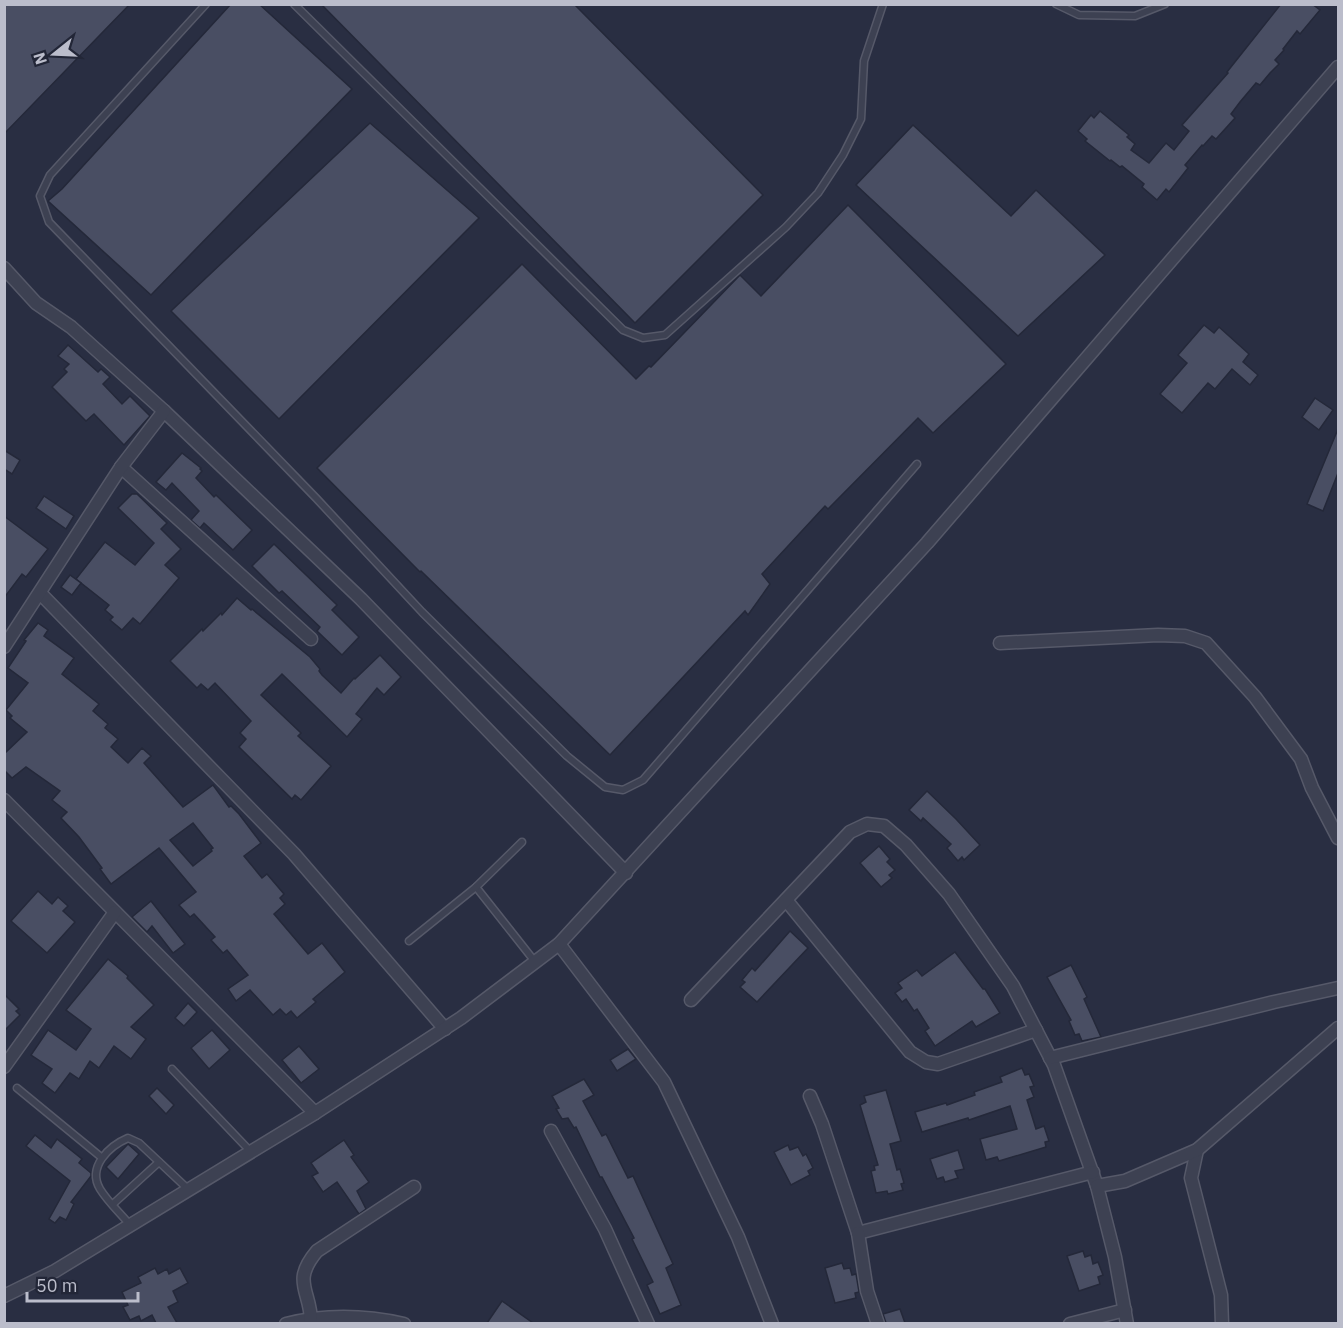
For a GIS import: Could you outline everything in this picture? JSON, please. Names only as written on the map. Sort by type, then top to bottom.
[{"type":"street","points":[[4,1296],[55,1271],[315,1113],[445,1029],[560,944],[927,543],[1338,67]]},
{"type":"street","points":[[4,268],[36,303],[71,327],[164,411],[361,599],[626,873]]},
{"type":"street","points":[[4,647],[122,467],[164,411]]},
{"type":"street","points":[[122,467],[311,639]]},
{"type":"street","points":[[40,593],[294,854],[445,1029]]},
{"type":"street","points":[[1000,643],[1158,635],[1185,636],[1206,644],[1255,697],[1301,759],[1312,788],[1338,838]]},
{"type":"street","points":[[4,800],[315,1113]]},
{"type":"street","points":[[691,1000],[850,832],[867,824],[884,826],[906,845],[949,894],[1013,986],[1050,1058],[1093,1172],[1115,1257],[1126,1323]]},
{"type":"street","points":[[786,900],[910,1052],[926,1062],[938,1064],[1036,1030]]},
{"type":"street","points":[[4,1067],[116,912]]},
{"type":"street","points":[[560,944],[664,1082],[738,1237],[772,1323]]},
{"type":"street","points":[[1050,1058],[1338,988]]},
{"type":"street","points":[[1097,1186],[1125,1181],[1197,1150],[1338,1028]]},
{"type":"street","points":[[810,1096],[822,1124],[858,1233],[867,1291],[879,1323]]},
{"type":"street","points":[[551,1131],[605,1229],[648,1323]]},
{"type":"street","points":[[1197,1150],[1191,1178],[1221,1295],[1222,1323]]},
{"type":"street","points":[[858,1233],[1093,1172]]},
{"type":"street","points":[[311,1320],[303,1282],[306,1264],[317,1251],[414,1187]]},
{"type":"street","points":[[1070,1323],[1125,1310]]},
{"type":"street","points":[[286,1323],[344,1316],[404,1323]]},
{"type":"lane","points":[[206,4],[50,175],[40,196],[49,222],[308,489],[422,612],[567,756],[604,787],[623,790],[643,780],[917,464]]},
{"type":"lane","points":[[294,4],[623,330],[644,338],[665,335],[786,227],[818,193],[843,155],[861,119],[864,61],[883,4]]},
{"type":"lane","points":[[1056,4],[1078,15],[1135,16],[1165,4]]},
{"type":"lane","points":[[409,941],[476,887],[522,842]]},
{"type":"lane","points":[[476,887],[537,963]]},
{"type":"lane","points":[[172,1070],[251,1153]]},
{"type":"lane","points":[[17,1088],[101,1157]]},
{"type":"lane","points":[[130,1226],[100,1188],[96,1179],[101,1157],[119,1142],[128,1138],[139,1143],[189,1190]]},
{"type":"lane","points":[[112,1204],[159,1162]]},
{"type":"building","points":[[4,4],[130,4],[4,134]]},
{"type":"building","points":[[231,4],[259,4],[352,89],[151,295],[48,201],[62,189]]},
{"type":"building","points":[[321,4],[574,4],[763,195],[635,323]]},
{"type":"building","points":[[1281,4],[1312,4],[1320,10],[1300,34],[1297,31],[1283,49],[1275,60],[1279,64],[1260,85],[1256,83],[1240,102],[1231,114],[1235,118],[1216,139],[1212,136],[1202,145],[1185,165],[1188,168],[1169,192],[1166,189],[1157,200],[1142,187],[1144,184],[1085,141],[1087,139],[1078,131],[1091,115],[1094,118],[1100,111],[1129,135],[1127,137],[1135,144],[1131,150],[1149,163],[1166,143],[1174,150],[1189,131],[1182,125],[1228,73]]},
{"type":"building","points":[[370,123],[479,218],[279,419],[171,311]]},
{"type":"building","points":[[913,125],[1011,216],[1036,190],[1105,255],[1018,336],[856,185]]},
{"type":"building","points":[[848,205],[1006,364],[933,433],[918,418],[828,509],[825,506],[762,574],[770,584],[748,615],[745,611],[610,755],[420,572],[317,468],[522,264],[636,379],[649,366],[651,367],[740,275],[761,296]]},
{"type":"building","points":[[1204,325],[1214,333],[1219,327],[1249,354],[1243,362],[1258,375],[1250,385],[1232,369],[1215,389],[1208,383],[1182,413],[1160,394],[1187,363],[1178,355]]},
{"type":"building","points":[[68,345],[98,372],[101,369],[110,377],[103,384],[122,404],[130,396],[150,416],[124,445],[94,414],[86,421],[52,387],[67,372],[64,369],[69,364],[58,356]]},
{"type":"building","points":[[1315,398],[1333,410],[1319,430],[1302,417]]},
{"type":"building","points":[[1338,429],[1338,473],[1323,511],[1307,504]]},
{"type":"building","points":[[4,450],[20,460],[12,474],[4,469]]},
{"type":"building","points":[[182,453],[201,468],[202,471],[196,478],[252,530],[233,550],[204,523],[200,528],[191,520],[199,511],[172,483],[166,490],[156,482]]},
{"type":"building","points":[[132,494],[137,494],[167,523],[161,529],[181,549],[165,565],[179,578],[140,624],[133,618],[122,630],[110,620],[113,617],[105,610],[109,605],[76,579],[105,542],[135,565],[154,543],[118,508]]},
{"type":"building","points":[[44,496],[74,516],[66,529],[36,508]]},
{"type":"building","points":[[4,516],[48,549],[26,577],[22,574],[4,598]]},
{"type":"building","points":[[274,544],[337,605],[332,610],[359,637],[342,655],[317,631],[320,627],[282,591],[279,593],[252,566]]},
{"type":"building","points":[[70,575],[81,583],[72,595],[61,587]]},
{"type":"building","points":[[237,598],[310,657],[322,675],[341,693],[380,655],[401,677],[384,695],[377,688],[356,714],[362,719],[347,737],[282,674],[261,695],[301,733],[298,736],[331,766],[301,800],[295,795],[292,799],[239,747],[246,739],[240,733],[251,721],[215,683],[208,690],[201,684],[197,688],[170,661],[202,629],[203,631],[221,613],[222,615]]},
{"type":"building","points":[[38,623],[48,630],[44,636],[74,658],[62,674],[99,704],[93,711],[108,724],[105,728],[118,739],[111,747],[128,763],[142,748],[151,756],[144,763],[183,807],[213,785],[261,843],[244,856],[262,878],[267,874],[284,894],[280,898],[285,904],[274,914],[308,954],[322,943],[345,972],[313,999],[316,1002],[297,1018],[291,1011],[286,1015],[280,1009],[273,1015],[250,990],[236,1001],[228,989],[248,975],[227,950],[223,953],[211,940],[215,937],[194,914],[190,917],[179,905],[196,892],[159,848],[111,884],[79,837],[61,818],[67,812],[52,800],[60,791],[26,767],[12,778],[4,770],[4,754],[27,732],[10,718],[12,716],[6,710],[28,683],[8,668],[26,641],[24,640]],"holes":[[[193,823],[213,848],[193,866],[170,840]]]},
{"type":"building","points":[[927,791],[980,845],[964,860],[962,857],[958,861],[947,848],[951,844],[923,818],[921,821],[909,810]]},
{"type":"building","points":[[879,846],[890,859],[887,862],[895,870],[889,875],[892,878],[881,887],[860,863]]},
{"type":"building","points":[[38,891],[52,904],[58,897],[68,906],[63,911],[75,922],[47,953],[11,921]]},
{"type":"building","points":[[151,901],[185,944],[173,953],[152,926],[147,932],[132,917]]},
{"type":"building","points":[[790,931],[808,948],[757,1002],[740,987],[745,982],[742,980],[752,968],[755,971]]},
{"type":"building","points":[[955,952],[985,989],[1000,1013],[976,1027],[972,1021],[935,1046],[925,1031],[929,1028],[917,1009],[914,1011],[906,999],[902,1002],[895,993],[902,988],[898,983],[917,970],[922,976]]},
{"type":"building","points":[[108,959],[128,976],[127,978],[154,1005],[131,1027],[146,1039],[131,1059],[114,1046],[99,1068],[90,1061],[79,1079],[70,1073],[55,1093],[42,1083],[52,1069],[31,1055],[48,1030],[76,1050],[91,1029],[66,1010]]},
{"type":"building","points":[[1071,965],[1087,997],[1084,999],[1101,1037],[1082,1041],[1079,1034],[1075,1035],[1069,1021],[1071,1020],[1047,977]]},
{"type":"building","points":[[4,994],[19,1009],[16,1011],[20,1015],[4,1031]]},
{"type":"building","points":[[188,1003],[197,1012],[184,1026],[175,1018]]},
{"type":"building","points":[[212,1030],[230,1050],[209,1069],[191,1048]]},
{"type":"building","points":[[299,1046],[319,1069],[301,1083],[282,1060]]},
{"type":"building","points":[[628,1049],[636,1059],[617,1071],[610,1060]]},
{"type":"building","points":[[1022,1068],[1025,1075],[1029,1074],[1034,1086],[1030,1087],[1034,1097],[1027,1100],[1036,1129],[1044,1126],[1049,1141],[1045,1142],[1046,1147],[999,1161],[997,1157],[986,1160],[980,1139],[1017,1129],[1010,1106],[969,1120],[968,1118],[922,1132],[915,1112],[946,1103],[947,1105],[975,1095],[974,1092],[1002,1082],[1000,1077]]},
{"type":"building","points":[[584,1079],[594,1095],[583,1101],[602,1136],[606,1134],[628,1178],[633,1176],[673,1264],[666,1268],[681,1305],[660,1314],[647,1285],[653,1282],[632,1239],[634,1238],[600,1177],[576,1127],[574,1128],[568,1118],[562,1119],[556,1109],[559,1108],[552,1096]]},
{"type":"building","points":[[157,1088],[174,1105],[166,1114],[149,1096]]},
{"type":"building","points":[[886,1090],[901,1141],[890,1144],[897,1170],[900,1169],[904,1183],[901,1184],[903,1190],[888,1194],[887,1191],[876,1193],[871,1171],[875,1170],[874,1166],[878,1165],[860,1105],[866,1102],[864,1096]]},
{"type":"building","points":[[35,1135],[51,1148],[57,1139],[82,1159],[79,1163],[91,1173],[71,1202],[74,1204],[66,1220],[60,1217],[55,1223],[49,1219],[70,1181],[26,1146]]},
{"type":"building","points":[[344,1140],[354,1155],[351,1157],[369,1182],[357,1191],[366,1209],[359,1214],[337,1182],[323,1192],[312,1176],[318,1173],[311,1163]]},
{"type":"building","points":[[128,1144],[139,1154],[118,1179],[106,1167]]},
{"type":"building","points":[[788,1145],[790,1150],[798,1147],[803,1156],[806,1154],[813,1168],[808,1171],[810,1175],[791,1185],[774,1152]]},
{"type":"building","points":[[958,1150],[964,1169],[955,1171],[958,1178],[945,1182],[943,1177],[937,1179],[930,1159]]},
{"type":"building","points":[[1083,1251],[1085,1257],[1091,1255],[1093,1264],[1098,1262],[1103,1275],[1098,1277],[1100,1284],[1079,1291],[1067,1256]]},
{"type":"building","points":[[842,1263],[844,1269],[850,1268],[852,1275],[856,1274],[859,1292],[855,1293],[856,1298],[835,1303],[825,1268]]},
{"type":"building","points":[[155,1268],[158,1274],[167,1269],[169,1274],[180,1268],[188,1283],[173,1291],[178,1302],[168,1307],[177,1323],[156,1323],[152,1315],[141,1321],[139,1316],[130,1320],[123,1307],[128,1305],[122,1292],[141,1283],[138,1277]]},
{"type":"building","points":[[502,1301],[533,1323],[487,1323]]},
{"type":"building","points":[[900,1309],[905,1323],[886,1323],[883,1314]]}]
